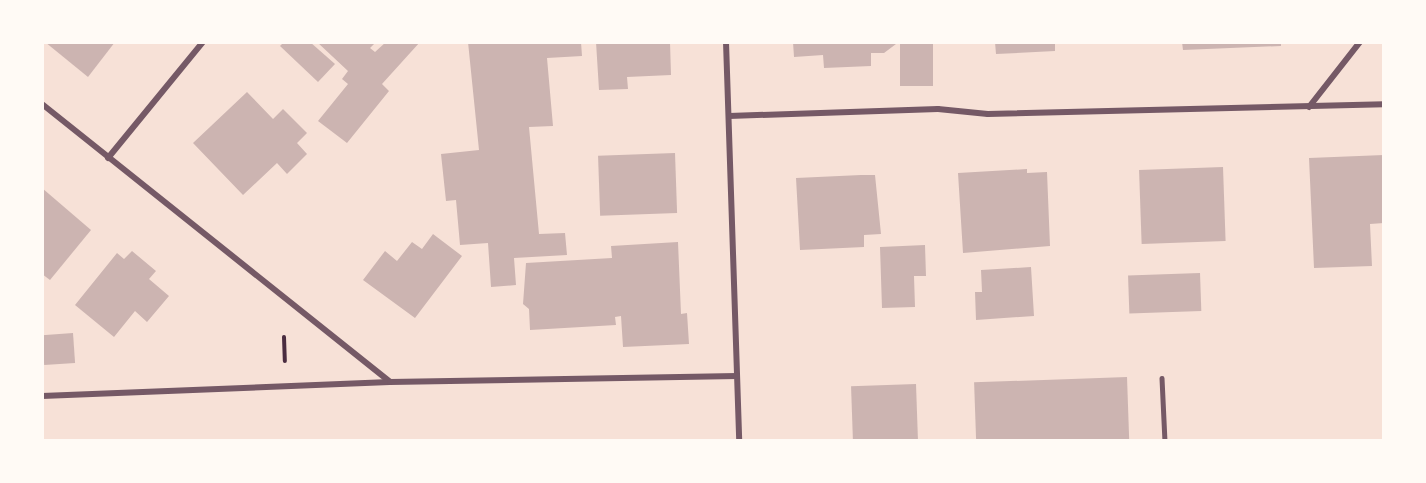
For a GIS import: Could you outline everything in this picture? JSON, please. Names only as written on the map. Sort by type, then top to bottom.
[{"type":"street","points":[[108,158],[203,42]]},
{"type":"street","points":[[726,42],[739,441]]},
{"type":"street","points":[[1309,107],[1360,42]]},
{"type":"street","points":[[729,116],[938,109],[988,114],[1384,104]]},
{"type":"street","points":[[42,105],[390,382]]},
{"type":"street","points":[[42,396],[390,382],[737,376]]},
{"type":"lane","points":[[1162,378],[1165,441]]},
{"type":"building","points":[[45,42],[115,42],[88,77]]},
{"type":"building","points":[[284,42],[310,42],[335,64],[318,82],[280,46]]},
{"type":"building","points":[[317,42],[376,42],[370,48],[375,52],[386,42],[420,42],[382,84],[389,91],[347,143],[318,121],[348,84],[342,79],[348,71]]},
{"type":"building","points":[[468,42],[581,42],[582,56],[547,58],[553,126],[529,127],[539,234],[565,233],[567,255],[514,258],[516,285],[491,287],[488,243],[460,245],[456,200],[446,201],[441,154],[479,150]]},
{"type":"building","points":[[596,42],[670,42],[671,75],[627,77],[628,89],[599,90]]},
{"type":"building","points":[[793,42],[896,42],[896,44],[884,53],[871,53],[871,66],[824,68],[823,55],[794,57]]},
{"type":"building","points":[[900,42],[933,42],[933,86],[900,86]]},
{"type":"building","points":[[995,42],[1055,42],[1055,51],[996,54]]},
{"type":"building","points":[[1182,42],[1281,42],[1281,46],[1183,50]]},
{"type":"building","points":[[247,92],[273,119],[283,109],[307,133],[297,143],[307,154],[287,174],[277,163],[243,195],[193,143]]},
{"type":"building","points":[[675,153],[677,213],[600,216],[598,156]]},
{"type":"building","points":[[1384,155],[1384,223],[1370,224],[1372,266],[1314,268],[1309,158]]},
{"type":"building","points":[[1223,167],[1226,241],[1142,244],[1139,170]]},
{"type":"building","points":[[1027,169],[1027,173],[1047,172],[1050,246],[963,253],[958,173]]},
{"type":"building","points":[[875,175],[881,234],[864,235],[864,247],[800,250],[796,178]]},
{"type":"building","points":[[42,188],[91,230],[50,280],[42,274]]},
{"type":"building","points":[[433,234],[462,256],[415,318],[363,280],[385,251],[397,261],[412,242],[422,249]]},
{"type":"building","points":[[678,242],[681,314],[687,313],[689,344],[623,347],[621,316],[615,317],[616,325],[530,330],[529,309],[523,304],[526,263],[612,258],[611,246]]},
{"type":"building","points":[[925,245],[926,276],[914,276],[915,307],[882,308],[880,247]]},
{"type":"building","points":[[132,251],[156,271],[149,279],[169,296],[147,322],[135,311],[114,337],[75,305],[117,253],[124,259]]},
{"type":"building","points":[[1031,267],[1034,316],[976,320],[975,292],[982,292],[981,270]]},
{"type":"building","points":[[1200,273],[1201,311],[1129,313],[1128,276]]},
{"type":"building","points":[[73,333],[75,363],[44,365],[42,335]]},
{"type":"building","points":[[1127,377],[1129,441],[976,441],[974,382]]},
{"type":"building","points":[[916,384],[918,441],[853,441],[851,386]]}]
